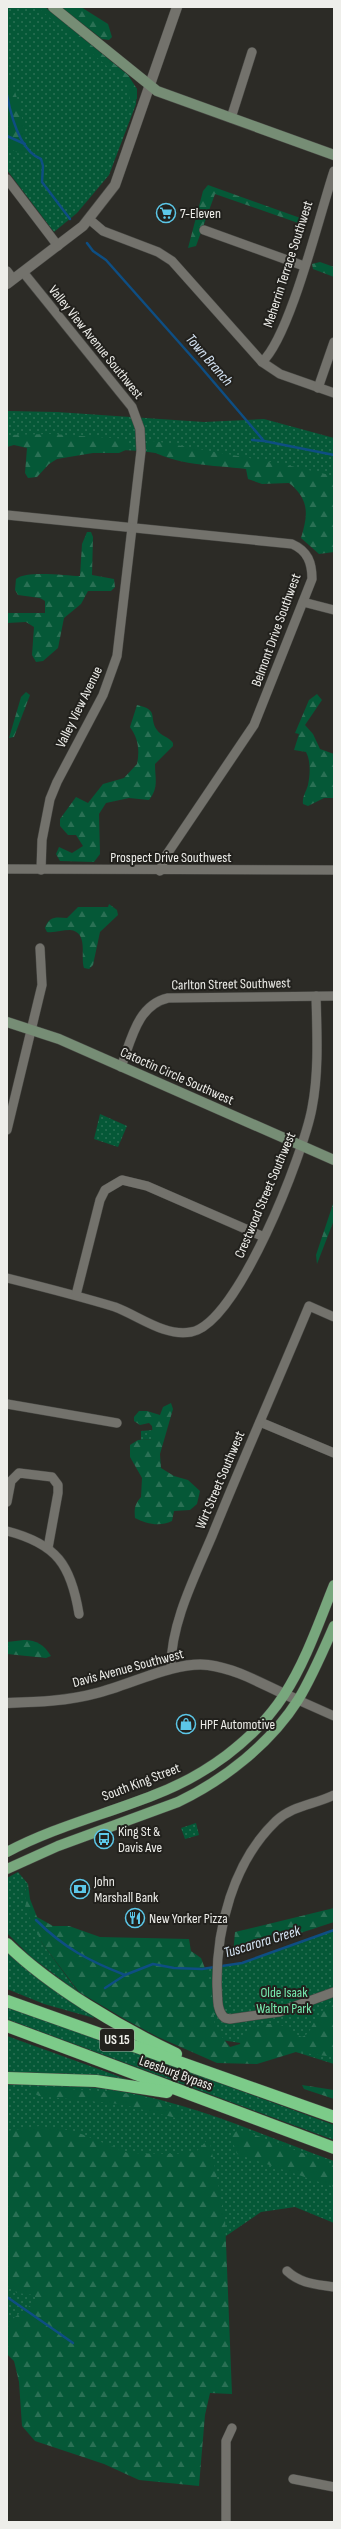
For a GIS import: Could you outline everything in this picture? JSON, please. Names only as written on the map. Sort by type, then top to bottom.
[{"type":"highway","points":[[7,1944],[41,1974],[154,2044],[228,2078]]},
{"type":"highway","name":"Leesburg Bypass","points":[[7,2001],[228,2078],[334,2117]]},
{"type":"highway","name":"Leesburg Bypass","points":[[7,2026],[334,2148]]},
{"type":"highway","points":[[7,2078],[127,2085],[168,2092],[220,2105]]},
{"type":"main road","points":[[53,7],[149,86],[167,96],[334,155]]},
{"type":"main road","name":"Catoctin Circle Southwest","points":[[7,1022],[31,1029],[334,1160]]},
{"type":"main road","name":"South King Street","points":[[7,1852],[68,1824],[177,1786],[201,1772],[241,1743],[272,1711],[284,1695],[297,1672],[334,1585]]},
{"type":"main road","points":[[7,1869],[58,1846],[158,1810],[195,1794],[231,1770],[256,1748],[283,1720],[298,1700],[334,1626]]},
{"type":"street","points":[[7,271],[10,282],[58,246],[89,219],[105,200],[120,175],[177,7]]},
{"type":"street","points":[[231,118],[252,52]]},
{"type":"street","name":"Meherrin Terrace Southwest","points":[[262,362],[275,345],[304,266],[334,171]]},
{"type":"street","points":[[7,179],[58,246]]},
{"type":"street","points":[[89,219],[103,231],[158,252],[172,261],[262,362],[280,374],[334,393]]},
{"type":"street","points":[[204,230],[304,266]]},
{"type":"street","name":"Valley View Avenue Southwest","points":[[23,272],[116,386],[136,416],[141,435],[141,451],[133,528]]},
{"type":"street","points":[[318,388],[334,342]]},
{"type":"street","name":"Belmont Drive Southwest","points":[[7,515],[296,546],[306,554],[312,571],[312,579],[254,725],[165,858],[160,871]]},
{"type":"street","name":"Valley View Avenue","points":[[41,870],[42,840],[50,800],[57,782],[102,695],[116,661],[133,528]]},
{"type":"street","points":[[303,602],[334,610]]},
{"type":"street","name":"Prospect Drive Southwest","points":[[7,869],[160,871],[334,870]]},
{"type":"street","points":[[7,1130],[42,985],[40,948]]},
{"type":"street","name":"Crestwood Street Southwest","points":[[7,1278],[76,1295],[117,1308],[167,1330],[193,1332],[213,1318],[255,1258],[303,1146],[312,1108],[316,1077],[316,996]]},
{"type":"street","name":"Carlton Street Southwest","points":[[121,1067],[142,1015],[151,1004],[159,1000],[168,998],[334,996]]},
{"type":"street","points":[[76,1295],[100,1200],[105,1190],[122,1180],[147,1186],[264,1237]]},
{"type":"street","name":"Wirt Street Southwest","points":[[171,1669],[171,1650],[175,1630],[203,1558],[309,1306],[334,1317]]},
{"type":"street","points":[[7,1404],[116,1423]]},
{"type":"street","points":[[260,1422],[334,1453]]},
{"type":"street","points":[[7,1502],[11,1481],[19,1473],[52,1477],[58,1485],[58,1493],[48,1548]]},
{"type":"street","points":[[7,1531],[40,1542],[58,1556],[70,1575],[79,1614]]},
{"type":"street","name":"Davis Avenue Southwest","points":[[7,1702],[48,1701],[95,1694],[128,1685],[171,1669],[196,1664],[231,1670],[298,1700]]},
{"type":"street","points":[[298,1700],[334,1716]]},
{"type":"street","points":[[334,1795],[302,1805],[283,1815],[259,1842],[232,1891],[222,1927],[217,1976],[220,2012],[225,2018],[230,2019],[279,2012],[334,1992]]},
{"type":"street","points":[[287,2271],[296,2279],[305,2283],[334,2287]]},
{"type":"street","points":[[226,2522],[226,2441],[232,2428]]},
{"type":"street","points":[[293,2480],[334,2487]]},
{"type":"green space","points":[[7,7],[43,7],[137,89],[136,104],[109,175],[77,213],[54,232],[7,170]]},
{"type":"green space","points":[[37,7],[45,7],[128,75],[137,89],[137,99],[130,100],[127,83]]},
{"type":"green space","points":[[61,7],[81,7],[108,24],[112,37],[109,40],[102,39]]},
{"type":"green space","points":[[7,71],[14,89],[23,122],[25,143],[24,151],[20,154],[7,147]]},
{"type":"green space","points":[[208,185],[306,220],[301,224],[215,194],[196,246],[188,248],[203,191]]},
{"type":"green space","points":[[320,262],[334,267],[334,277],[313,269],[312,264]]},
{"type":"green space","points":[[7,411],[57,412],[204,422],[264,419],[334,438],[334,486],[293,472],[141,451],[7,444]]},
{"type":"green space","points":[[52,434],[126,439],[130,445],[128,449],[119,453],[93,453],[57,459],[49,464],[37,477],[28,478],[25,473],[27,448],[14,445],[7,447],[7,435]]},
{"type":"green space","points":[[154,441],[282,464],[334,476],[334,552],[319,554],[301,538],[305,522],[306,508],[301,496],[289,483],[262,484],[248,479],[246,469],[182,462],[158,454],[147,448],[148,443]]},
{"type":"green space","points":[[87,532],[91,532],[93,537],[92,575],[114,579],[115,587],[111,591],[88,591],[81,604],[64,618],[58,648],[43,661],[36,662],[32,655],[34,627],[26,622],[7,623],[7,613],[45,613],[45,601],[40,598],[18,595],[15,590],[16,579],[21,576],[37,574],[80,576],[82,544]]},
{"type":"green space","points":[[26,692],[30,695],[14,737],[9,738],[21,697]]},
{"type":"green space","points":[[317,694],[322,700],[305,725],[313,734],[320,749],[334,754],[334,798],[324,798],[308,806],[303,804],[303,801],[309,781],[309,760],[306,752],[294,750],[299,734],[295,733],[309,700]]},
{"type":"green space","points":[[137,705],[149,709],[157,730],[173,743],[173,746],[155,764],[156,783],[154,791],[149,800],[129,798],[106,803],[99,814],[100,854],[94,862],[60,861],[56,854],[59,847],[72,853],[83,846],[76,835],[68,835],[60,826],[60,819],[76,797],[88,803],[103,784],[124,778],[137,764],[138,744],[130,727]]},
{"type":"green space","points":[[109,904],[117,910],[118,915],[100,932],[93,965],[89,969],[84,968],[83,945],[80,935],[70,930],[47,932],[45,928],[51,919],[67,918],[78,907],[108,907]]},
{"type":"green space","points":[[100,1114],[127,1126],[118,1147],[94,1139]]},
{"type":"green space","points":[[334,1201],[334,1220],[317,1264],[316,1255]]},
{"type":"green space","points":[[171,1403],[173,1409],[160,1454],[161,1468],[174,1476],[188,1480],[200,1491],[197,1504],[190,1510],[174,1511],[172,1521],[163,1524],[153,1524],[135,1518],[135,1506],[141,1497],[142,1478],[130,1457],[130,1445],[138,1440],[153,1439],[152,1426],[149,1423],[140,1425],[134,1421],[134,1417],[139,1411],[147,1411],[160,1415],[163,1407]]},
{"type":"green space","points":[[153,1430],[153,1439],[141,1440],[141,1431]]},
{"type":"green space","points":[[24,1640],[33,1641],[40,1644],[51,1656],[46,1658],[7,1654],[7,1642]]},
{"type":"green space","points":[[196,1823],[199,1835],[185,1839],[181,1828]]},
{"type":"green space","points":[[18,1872],[28,1884],[25,1892],[42,1943],[78,1992],[31,1957],[7,1933],[7,1878]]},
{"type":"green space","points":[[28,1884],[30,1899],[37,1917],[53,1926],[69,1926],[100,1937],[189,1939],[191,1951],[201,1958],[211,1984],[215,2028],[230,2047],[240,2044],[243,2034],[256,2027],[270,2024],[283,2026],[302,2037],[309,2033],[319,2015],[334,2000],[334,2057],[296,2052],[257,2064],[217,2063],[158,2037],[128,2021],[79,1992],[42,1943],[26,1910],[25,1892]]},
{"type":"green space","points":[[334,1908],[334,1922],[233,1955],[235,1932]]},
{"type":"green space","name":"Olde Isaak Walton Park","points":[[334,1930],[334,2064],[296,2052],[190,2035],[202,1969],[242,1963]]},
{"type":"green space","points":[[7,1952],[90,2012],[94,2018],[44,2004],[7,1989]]},
{"type":"green space","points":[[7,2005],[334,2125],[334,2140],[7,2019]]},
{"type":"green space","points":[[7,2036],[137,2083],[68,2074],[7,2072]]},
{"type":"green space","points":[[7,2085],[80,2086],[134,2094],[192,2109],[334,2161],[334,2223],[295,2207],[261,2212],[226,2236],[7,2337]]},
{"type":"green space","points":[[302,2085],[334,2090],[334,2099],[304,2089]]},
{"type":"green space","points":[[32,2088],[88,2090],[132,2095],[169,2106],[181,2114],[176,2118],[120,2104],[39,2096],[28,2090]]},
{"type":"green space","points":[[40,2126],[74,2131],[128,2153],[174,2154],[196,2152],[209,2138],[225,2218],[232,2394],[210,2393],[205,2415],[199,2486],[139,2480],[104,2464],[35,2441],[22,2426],[19,2382],[14,2361],[7,2354],[7,2323],[35,2302],[35,2295],[17,2293],[8,2287],[7,2131]]},
{"type":"green space","points":[[237,2130],[245,2131],[334,2165],[334,2187],[237,2154],[231,2137]]},
{"type":"waterway","name":"Town Branch","points":[[7,95],[11,113],[22,141],[27,149],[41,159],[43,166],[42,182],[70,219]]},
{"type":"waterway","points":[[7,136],[25,144]]},
{"type":"waterway","name":"Town Branch","points":[[87,243],[93,251],[106,260],[264,441],[334,455]]},
{"type":"waterway","points":[[252,440],[264,441]]},
{"type":"waterway","points":[[36,1920],[46,1930],[78,1953],[125,1975]]},
{"type":"waterway","name":"Tuscarora Creek","points":[[105,1988],[125,1975],[153,1964],[174,1968],[202,1969],[242,1963],[334,1930]]},
{"type":"waterway","points":[[7,2297],[73,2343]]},
{"type":"place","name":"7-Eleven","points":[[166,213]]},
{"type":"place","name":"HPF Automotive","points":[[186,1724]]},
{"type":"place","name":"King St & Davis Ave","points":[[104,1839]]},
{"type":"place","name":"John Marshall Bank","points":[[80,1889]]},
{"type":"place","name":"New Yorker Pizza","points":[[135,1918]]}]
